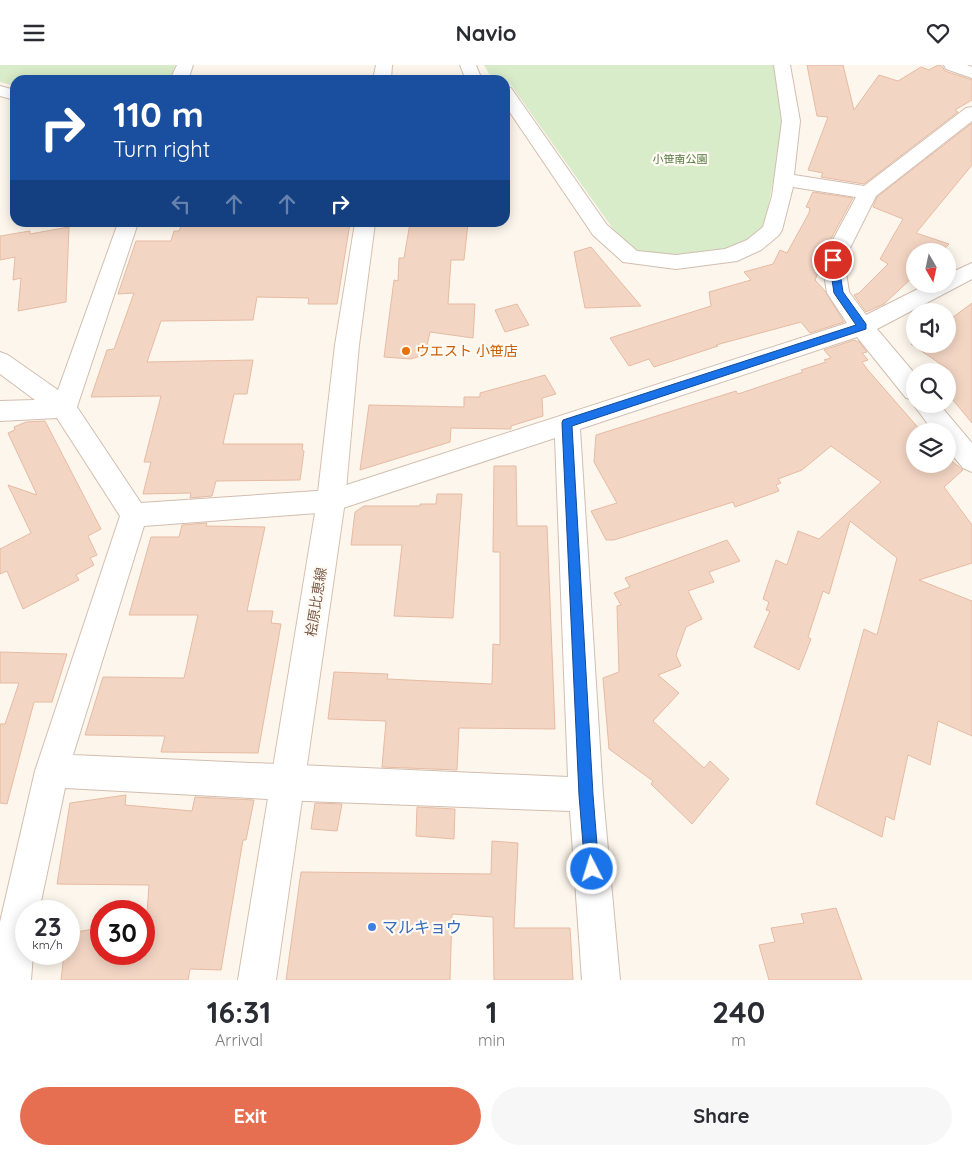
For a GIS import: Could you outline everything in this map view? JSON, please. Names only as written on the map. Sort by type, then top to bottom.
[{"type":"street","points":[[510,99],[600,230],[631,257],[685,261],[729,256],[754,245],[772,230],[782,196],[791,121],[782,65]]},
{"type":"street","points":[[952,65],[972,73]]},
{"type":"street","points":[[906,380],[862,327],[838,293],[833,260],[868,193],[972,112]]},
{"type":"street","points":[[784,179],[868,193]]},
{"type":"street","points":[[64,408],[127,227]]},
{"type":"street","name":"桧原比恵線","points":[[257,980],[331,501],[347,345],[364,227]]},
{"type":"street","points":[[956,278],[972,270]]},
{"type":"street","points":[[134,515],[331,501],[862,327],[928,293]]},
{"type":"street","points":[[0,361],[64,408],[134,515]]},
{"type":"street","points":[[0,411],[64,408]]},
{"type":"street","points":[[932,413],[972,461]]},
{"type":"street","points":[[567,423],[586,795],[601,980]]},
{"type":"street","points":[[12,980],[8,924],[52,771],[134,515]]},
{"type":"street","points":[[52,771],[586,795]]},
{"type":"green space","points":[[0,65],[175,65],[172,75],[10,75],[10,85],[0,82]]},
{"type":"green space","name":"小笹南公園","points":[[484,65],[777,65],[782,135],[764,228],[731,249],[680,255],[628,250],[510,84],[510,75],[489,74]]},
{"type":"building","points":[[807,65],[843,65],[854,110],[879,75],[898,81],[921,67],[929,70],[938,65],[942,66],[945,71],[972,80],[972,100],[955,110],[958,112],[864,184],[821,177],[823,173],[808,170],[828,117],[817,116]]},
{"type":"building","points":[[972,123],[972,165],[916,233],[946,243],[906,243],[906,283],[884,304],[866,312],[854,295],[859,293],[888,264],[880,259],[903,219],[873,207],[877,197]]},
{"type":"building","points":[[813,192],[853,198],[820,259],[821,266],[815,280],[825,291],[844,322],[810,333],[801,322],[716,345],[718,346],[654,367],[649,359],[629,366],[610,338],[711,306],[709,292],[751,280],[744,272],[773,264],[780,250],[787,253],[809,213],[810,208],[806,207]]},
{"type":"building","points":[[69,227],[66,302],[18,311],[21,278],[13,280],[15,257],[0,260],[0,236],[30,231],[30,234]]},
{"type":"building","points":[[181,227],[349,227],[337,304],[308,304],[309,298],[257,297],[253,320],[161,321],[147,362],[253,360],[247,394],[234,394],[223,444],[303,444],[302,450],[304,451],[300,480],[216,481],[212,496],[190,498],[191,493],[143,494],[151,462],[144,462],[161,396],[91,397],[107,350],[114,349],[134,293],[118,294],[136,241],[171,241],[174,231],[179,231]]},
{"type":"building","points":[[409,227],[468,227],[464,260],[451,260],[448,304],[475,304],[473,338],[430,332],[425,355],[410,359],[384,357],[394,280],[398,281],[399,258],[404,258]]},
{"type":"building","points":[[591,247],[641,306],[585,308],[574,252]]},
{"type":"building","points":[[972,303],[972,423],[956,404],[956,363],[939,363],[924,353],[956,353],[956,315]]},
{"type":"building","points":[[517,304],[529,325],[505,332],[495,310]]},
{"type":"building","points":[[854,340],[859,342],[867,352],[862,353],[868,360],[862,362],[914,423],[906,423],[906,473],[956,473],[956,464],[963,470],[944,487],[972,525],[972,563],[919,580],[972,601],[972,736],[938,721],[930,765],[908,755],[894,820],[886,816],[882,837],[816,804],[864,629],[877,635],[897,558],[850,521],[829,594],[823,591],[808,637],[811,639],[799,670],[754,647],[770,611],[766,610],[769,602],[763,599],[776,560],[787,565],[798,531],[819,539],[881,482],[831,446],[802,470],[778,479],[781,483],[776,485],[779,491],[735,507],[733,502],[614,540],[606,540],[591,511],[617,503],[594,462],[596,435],[736,391],[738,394],[803,372],[801,370],[826,362],[824,360],[831,358],[824,350]]},
{"type":"building","points":[[545,375],[556,394],[542,398],[543,416],[511,426],[511,429],[451,428],[450,442],[360,470],[369,405],[464,407],[464,397],[480,397],[480,393]]},
{"type":"building","points":[[45,421],[101,529],[88,536],[97,555],[90,558],[94,565],[76,575],[79,580],[23,609],[7,571],[0,574],[0,549],[31,533],[8,485],[37,495],[8,433],[15,430],[14,427],[26,422]]},
{"type":"building","points":[[494,466],[516,466],[517,526],[547,526],[555,729],[459,728],[457,770],[382,767],[386,721],[328,719],[334,672],[388,674],[387,679],[492,684],[493,644],[500,645],[500,552],[493,552]]},
{"type":"building","points":[[437,494],[462,494],[453,618],[394,616],[402,545],[351,545],[355,512],[364,506],[420,506],[420,504],[436,504]]},
{"type":"building","points":[[207,523],[206,526],[265,527],[247,611],[273,611],[271,623],[281,624],[258,753],[161,752],[165,736],[85,735],[103,677],[184,678],[198,615],[129,615],[151,537],[179,537],[182,525]]},
{"type":"building","points":[[727,540],[740,561],[709,572],[714,582],[688,591],[702,619],[686,627],[676,655],[681,666],[658,675],[679,693],[653,721],[704,768],[710,761],[729,779],[692,824],[651,784],[653,781],[609,749],[603,678],[619,672],[617,606],[621,605],[614,593],[630,587],[625,578]]},
{"type":"building","points":[[0,652],[67,654],[52,702],[34,702],[7,804],[0,803],[0,724],[5,724],[19,683],[0,683]]},
{"type":"building","points":[[126,795],[125,805],[192,811],[195,797],[254,800],[246,840],[243,840],[221,970],[190,969],[188,980],[61,980],[63,965],[80,965],[80,931],[90,930],[90,965],[155,965],[155,900],[148,900],[149,885],[57,884],[70,803]]},
{"type":"building","points":[[315,803],[342,804],[337,831],[311,829]]},
{"type":"building","points":[[417,807],[455,809],[454,839],[416,836]]},
{"type":"building","name":"マルキョウ","points":[[492,841],[518,843],[514,928],[570,928],[573,980],[494,980],[493,917],[452,914],[450,980],[286,980],[301,872],[491,874]]},
{"type":"building","points":[[836,908],[862,980],[769,980],[759,945],[775,942],[771,928],[804,923],[801,914]]},
{"type":"place","name":"ウエスト 小笹店","points":[[406,351]]},
{"type":"place","name":"マルキョウ","points":[[372,927]]},
{"type":"route","points":[[592,869],[586,795],[567,423],[862,327],[838,293],[833,260]]}]
